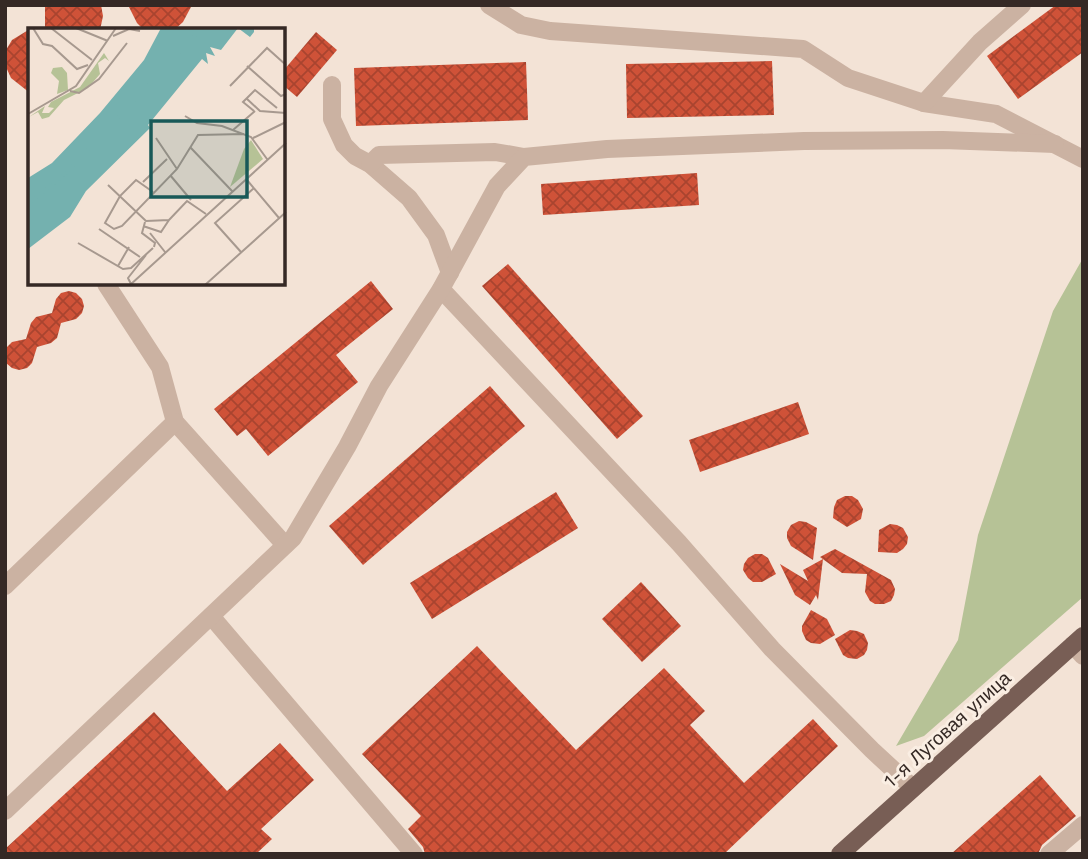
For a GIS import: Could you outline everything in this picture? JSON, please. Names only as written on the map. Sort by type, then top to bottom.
[{"type":"main road","name":"1-я Луговая улица","points":[[840,854],[1079,646]]},
{"type":"lane","points":[[489,5],[521,25],[550,31],[803,49],[848,78],[924,103],[996,114],[1083,159]]},
{"type":"lane","points":[[924,103],[980,42],[1023,5]]},
{"type":"lane","points":[[332,85],[332,119],[344,145],[409,198],[436,235],[450,273]]},
{"type":"lane","points":[[370,164],[379,155],[495,152],[524,157],[607,149],[804,141],[943,139],[1055,144]]},
{"type":"lane","points":[[9,800],[293,538],[379,386],[450,273],[497,186],[524,157]]},
{"type":"lane","points":[[107,285],[160,367],[176,422],[285,545]]},
{"type":"lane","points":[[440,289],[679,543],[772,649],[913,788]]},
{"type":"lane","points":[[5,586],[176,422]]},
{"type":"lane","points":[[211,615],[414,854]]},
{"type":"lane","points":[[1049,854],[1083,825]]},
{"type":"green space","points":[[1083,258],[1083,597],[924,736],[896,746],[958,640],[978,535],[1053,311]]},
{"type":"building","points":[[45,5],[101,5],[103,16],[100,28],[45,28]]},
{"type":"building","points":[[128,5],[192,5],[183,22],[176,28],[142,28]]},
{"type":"building","points":[[1056,5],[1083,5],[1083,52],[1018,99],[987,56]]},
{"type":"building","points":[[28,30],[28,91],[11,78],[6,67],[6,50],[12,40]]},
{"type":"building","points":[[316,32],[337,50],[297,97],[285,87],[285,69]]},
{"type":"building","points":[[772,61],[774,115],[627,118],[626,64]]},
{"type":"building","points":[[526,62],[528,120],[356,126],[354,68]]},
{"type":"building","points":[[697,173],[699,205],[543,215],[541,184]]},
{"type":"building","points":[[508,264],[643,416],[617,439],[482,286]]},
{"type":"building","points":[[371,281],[393,309],[336,355],[358,382],[268,456],[246,429],[237,436],[214,409]]},
{"type":"building","points":[[69,291],[82,299],[82,313],[76,319],[61,323],[57,338],[51,343],[37,347],[32,363],[27,368],[12,368],[6,363],[6,348],[12,342],[26,339],[36,317],[52,313],[56,299],[61,293]]},
{"type":"building","points":[[490,386],[525,426],[363,565],[329,526]]},
{"type":"building","points":[[798,402],[809,434],[700,472],[689,440]]},
{"type":"building","points":[[556,492],[578,528],[432,619],[410,583]]},
{"type":"building","points":[[845,496],[858,500],[863,509],[861,519],[847,527],[833,518],[837,500]]},
{"type":"building","points":[[799,521],[817,528],[813,560],[791,546],[787,538],[791,525]]},
{"type":"building","points":[[890,524],[903,528],[908,537],[907,544],[897,553],[878,552],[879,530]]},
{"type":"building","points":[[835,549],[891,580],[895,589],[891,601],[875,604],[870,601],[865,592],[867,574],[842,573],[820,557]]},
{"type":"building","points":[[755,554],[768,558],[776,574],[762,582],[753,582],[748,578],[743,570],[744,564]]},
{"type":"building","points":[[823,559],[818,600],[816,595],[810,605],[795,595],[780,564],[808,581],[803,570]]},
{"type":"building","points":[[641,582],[681,626],[642,662],[602,619]]},
{"type":"building","points":[[811,610],[827,619],[835,635],[820,644],[806,640],[802,631]]},
{"type":"building","points":[[850,630],[864,634],[868,643],[864,655],[857,659],[843,655],[835,639]]},
{"type":"building","points":[[477,646],[576,750],[664,668],[705,711],[690,725],[744,783],[813,719],[838,746],[724,854],[425,854],[423,847],[408,829],[421,816],[362,754]]},
{"type":"building","points":[[154,712],[227,791],[280,743],[314,780],[261,829],[272,839],[256,854],[5,854],[5,849]]},
{"type":"building","points":[[1040,775],[1076,816],[1042,845],[1038,854],[951,854]]}]
